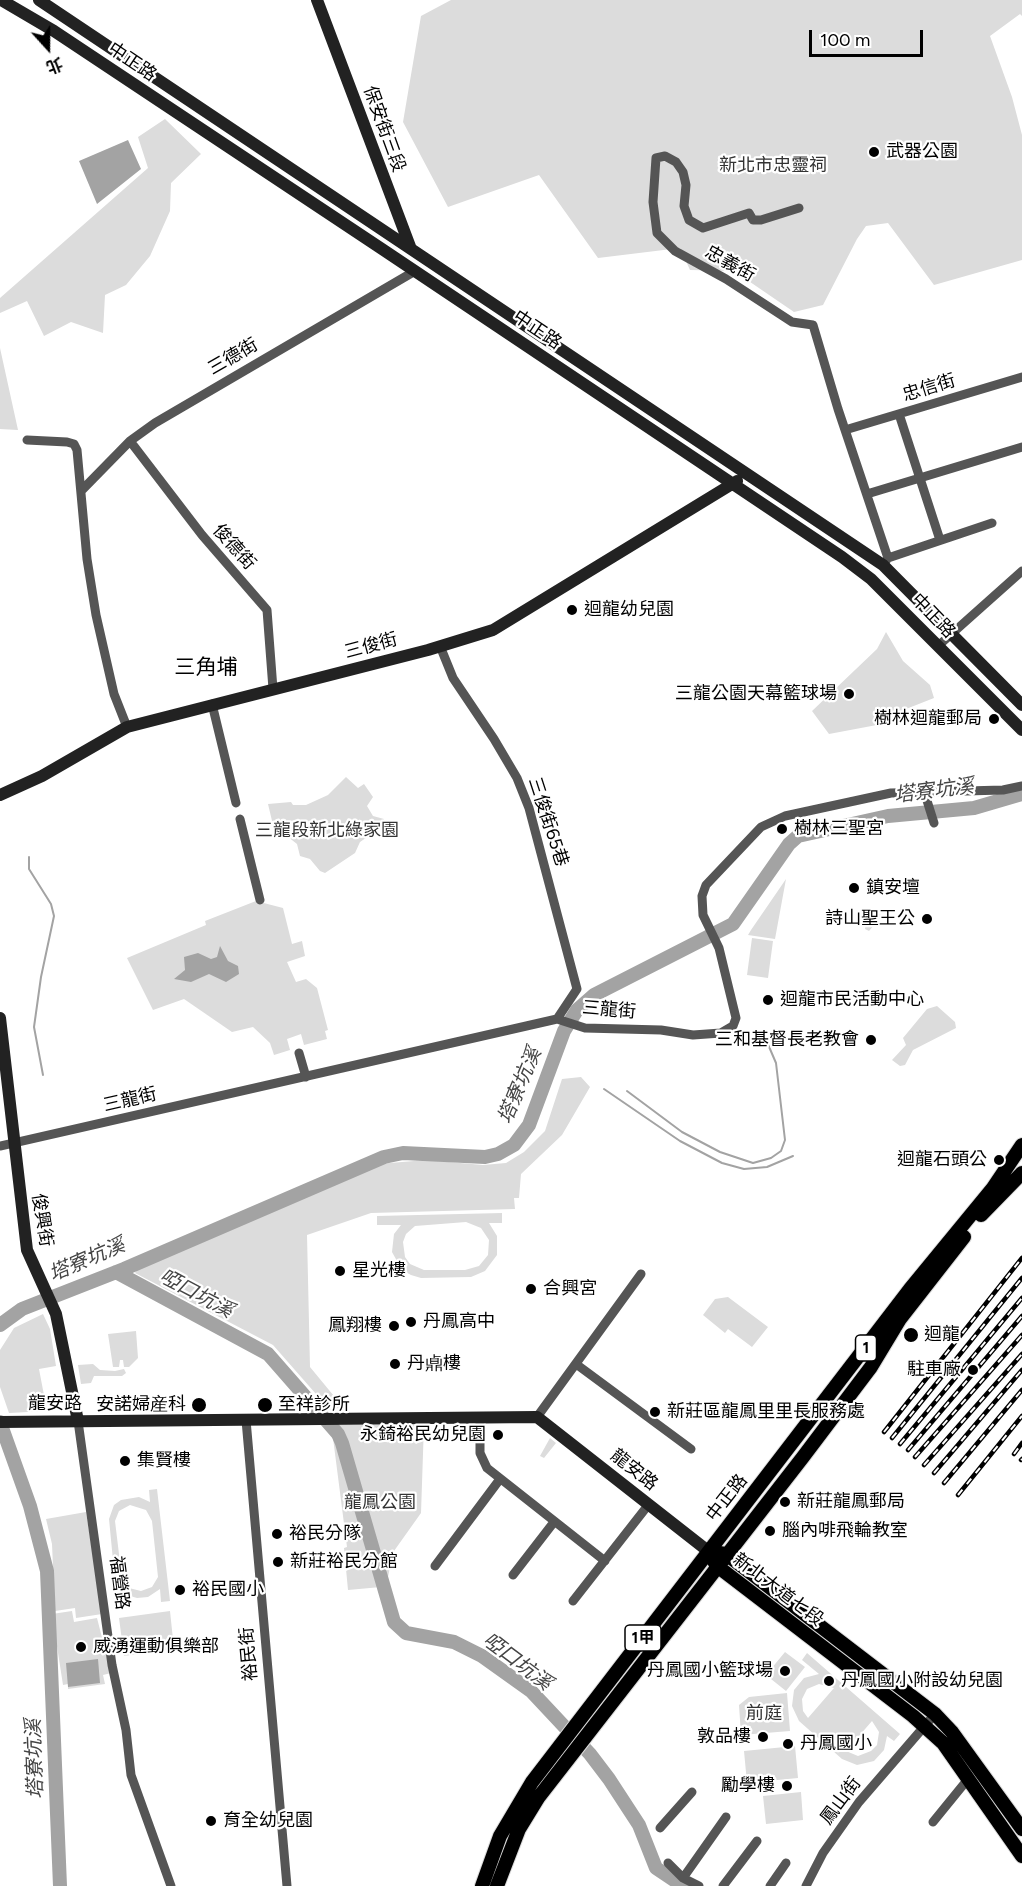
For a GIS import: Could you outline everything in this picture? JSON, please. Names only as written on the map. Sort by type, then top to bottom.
[{"type":"main road","name":"中正路","points":[[1,0],[54,32],[416,271],[634,416],[872,579],[1022,730]]},
{"type":"main road","name":"中正路","points":[[39,0],[747,474],[886,561],[952,634],[1022,705]]},
{"type":"main road","name":"保安街三段","points":[[317,0],[411,250],[416,271]]},
{"type":"main road","name":"三俊街","points":[[0,795],[42,776],[127,727],[440,646],[493,630],[747,474]]},
{"type":"main road","points":[[872,579],[886,561]]},
{"type":"main road","name":"俊興街","points":[[0,1018],[27,1250],[56,1314]]},
{"type":"main road","name":"中正路","points":[[491,1881],[519,1829],[568,1758],[871,1366],[900,1319],[1018,1169],[1022,1144]]},
{"type":"main road","name":"中正路","points":[[491,1881],[500,1836],[519,1800],[708,1551],[1018,1169]]},
{"type":"main road","name":"福營路","points":[[56,1314],[78,1421]]},
{"type":"main road","points":[[480,1417],[537,1417]]},
{"type":"main road","name":"龍安路","points":[[0,1422],[480,1417]]},
{"type":"main road","name":"龍安路","points":[[537,1417],[708,1551]]},
{"type":"main road","name":"新北大道七段","points":[[708,1551],[726,1554],[935,1714],[952,1732],[1022,1829]]},
{"type":"main road","name":"新北大道七段","points":[[708,1551],[717,1566],[943,1743],[1022,1856]]},
{"type":"street","name":"忠義街","points":[[799,208],[761,220],[753,220],[749,213],[703,228],[689,220],[684,206],[686,185],[683,172],[676,162],[665,156],[656,158],[653,201],[657,233],[675,251],[726,279],[792,322],[813,325],[886,561]]},
{"type":"street","name":"三德街","points":[[82,490],[130,441],[179,407],[416,271]]},
{"type":"street","name":"忠信街","points":[[845,430],[1022,377]]},
{"type":"street","points":[[899,414],[940,540]]},
{"type":"street","points":[[27,441],[74,444],[82,490],[87,559],[96,615],[114,694],[127,727]]},
{"type":"street","name":"俊德街","points":[[130,441],[201,535],[267,610],[273,689]]},
{"type":"street","points":[[867,494],[1022,447]]},
{"type":"street","points":[[886,561],[992,523]]},
{"type":"street","points":[[938,646],[1022,572]]},
{"type":"street","name":"三俊街65巷","points":[[440,646],[453,678],[500,748],[517,778],[529,808],[556,900],[577,989],[559,1020]]},
{"type":"street","points":[[212,704],[236,803]]},
{"type":"street","name":"三龍街","points":[[0,1146],[559,1020],[585,1028],[661,1030],[705,1036],[726,1031],[736,1018],[719,948],[708,929],[701,906],[706,885],[761,827],[785,816],[891,793],[1003,790],[1022,786]]},
{"type":"street","points":[[924,791],[934,823]]},
{"type":"street","points":[[240,819],[260,900]]},
{"type":"street","points":[[299,1053],[306,1077]]},
{"type":"street","points":[[537,1417],[641,1274]]},
{"type":"street","points":[[576,1364],[691,1449]]},
{"type":"street","points":[[480,1417],[483,1462],[500,1479],[605,1560]]},
{"type":"street","name":"裕民街","points":[[246,1420],[287,1886]]},
{"type":"street","name":"福營路","points":[[78,1421],[112,1665],[126,1730],[131,1776],[171,1886]]},
{"type":"street","points":[[435,1566],[500,1479]]},
{"type":"street","points":[[573,1601],[649,1504]]},
{"type":"street","points":[[513,1575],[554,1522]]},
{"type":"street","name":"鳳山街","points":[[806,1886],[815,1866],[848,1817],[935,1714]]},
{"type":"street","points":[[933,1822],[968,1779]]},
{"type":"street","points":[[660,1828],[692,1792]]},
{"type":"street","points":[[683,1878],[726,1817]]},
{"type":"street","points":[[723,1886],[757,1841]]},
{"type":"street","points":[[668,1863],[683,1878],[699,1886]]},
{"type":"street","points":[[770,1886],[786,1863]]},
{"type":"green space","name":"新北市忠靈祠","points":[[451,0],[1022,0],[1022,16],[1020,14],[990,36],[1012,97],[1022,135],[1022,260],[934,285],[888,223],[866,226],[823,305],[794,312],[734,271],[690,270],[680,248],[598,258],[539,175],[448,207],[403,122],[421,16]]},
{"type":"green space","points":[[165,119],[201,154],[171,183],[170,211],[150,256],[126,285],[105,295],[103,333],[71,322],[44,336],[27,301],[0,313],[0,298],[148,168],[138,137]]},
{"type":"green space","points":[[0,348],[18,430],[0,429]]},
{"type":"green space","points":[[886,632],[903,661],[930,685],[934,698],[901,711],[898,721],[829,734],[812,711],[877,649]]},
{"type":"green space","name":"三龍段新北綠家園","points":[[346,777],[358,788],[364,784],[373,797],[367,806],[373,816],[384,819],[382,827],[360,842],[355,853],[325,873],[320,871],[310,859],[300,856],[297,844],[273,825],[268,804],[291,802],[293,805],[306,805],[328,795]]},
{"type":"green space","points":[[786,879],[775,939],[748,935],[751,930]]},
{"type":"green space","points":[[256,901],[283,908],[292,944],[302,941],[305,956],[287,962],[296,982],[306,979],[317,988],[328,1030],[325,1031],[327,1039],[304,1045],[301,1034],[287,1039],[290,1050],[274,1055],[270,1043],[253,1027],[232,1032],[184,999],[153,1010],[127,958],[206,925],[205,921]]},
{"type":"green space","points":[[880,914],[881,917],[869,931],[865,929],[867,917]]},
{"type":"green space","points":[[752,938],[773,941],[768,978],[747,975]]},
{"type":"green space","points":[[937,1006],[955,1022],[956,1028],[913,1050],[905,1065],[900,1066],[892,1060],[906,1045],[903,1038],[927,1009]]},
{"type":"green space","points":[[581,1077],[590,1087],[562,1135],[521,1174],[519,1198],[514,1198],[515,1209],[371,1213],[307,1235],[310,1367],[343,1407],[330,1410],[273,1345],[135,1273],[140,1266],[378,1164],[426,1160],[483,1165],[506,1163],[524,1152],[545,1131],[562,1079]]},
{"type":"green space","points":[[502,1213],[502,1223],[489,1223],[497,1236],[497,1255],[485,1271],[471,1277],[421,1278],[411,1275],[402,1270],[392,1252],[394,1234],[401,1225],[377,1225],[377,1216]],"holes":[[[466,1222],[481,1228],[489,1240],[488,1255],[479,1266],[465,1270],[424,1270],[410,1264],[405,1257],[403,1242],[406,1234],[415,1226]]]},
{"type":"green space","points":[[728,1297],[768,1327],[752,1347],[728,1329],[725,1333],[703,1315],[715,1299]]},
{"type":"green space","points":[[43,1314],[50,1329],[56,1366],[39,1369],[47,1411],[9,1413],[0,1387],[0,1350],[14,1328]]},
{"type":"green space","points":[[136,1331],[138,1358],[129,1367],[124,1367],[123,1360],[120,1360],[119,1367],[113,1367],[108,1334]]},
{"type":"green space","points":[[93,1364],[100,1370],[124,1369],[126,1373],[122,1376],[94,1376],[91,1383],[81,1384],[78,1365]]},
{"type":"green space","name":"龍鳳公園","points":[[424,1424],[421,1513],[394,1551],[397,1565],[390,1567],[388,1577],[381,1587],[348,1590],[344,1548],[347,1547],[333,1438],[338,1442],[347,1476],[355,1473],[345,1437],[337,1425]]},
{"type":"green space","points":[[550,1438],[556,1443],[544,1458],[540,1456]]},
{"type":"green space","points":[[157,1489],[170,1601],[161,1602],[160,1589],[148,1597],[137,1598],[123,1594],[115,1581],[109,1519],[114,1505],[121,1500],[139,1497],[150,1502],[149,1490]],"holes":[[[130,1505],[146,1510],[152,1521],[158,1577],[152,1587],[141,1591],[129,1588],[122,1579],[115,1521],[119,1511]]]},
{"type":"green space","points":[[86,1512],[102,1614],[76,1618],[75,1608],[55,1611],[52,1544],[46,1519]]},
{"type":"green space","name":"威湧運動俱樂部","points":[[72,1611],[74,1622],[97,1618],[111,1673],[103,1675],[105,1684],[68,1689],[68,1684],[63,1685],[52,1614]]},
{"type":"green space","points":[[170,1611],[174,1649],[124,1656],[119,1618]]},
{"type":"green space","name":"丹鳳國小籃球場","points":[[785,1652],[805,1667],[786,1691],[766,1675]]},
{"type":"green space","points":[[807,1653],[900,1734],[894,1741],[887,1736],[884,1750],[874,1761],[857,1765],[842,1759],[799,1721],[792,1706],[794,1690],[804,1678],[819,1674],[802,1660]],"holes":[[[819,1684],[834,1688],[808,1718],[803,1711],[802,1699],[807,1689]],[[872,1721],[879,1732],[877,1745],[871,1751],[858,1756],[846,1751]]]},
{"type":"green space","name":"前庭","points":[[787,1693],[790,1731],[741,1735],[739,1705],[749,1697]]},
{"type":"green space","points":[[795,1746],[798,1778],[747,1783],[744,1751]]},
{"type":"green space","points":[[801,1792],[803,1820],[766,1824],[763,1796]]},
{"type":"shaded area","points":[[128,140],[141,169],[97,204],[79,161]]},
{"type":"shaded area","points":[[220,946],[228,961],[238,966],[239,974],[226,982],[209,974],[191,982],[174,979],[185,970],[184,957],[198,953],[211,959],[217,957]]},
{"type":"shaded area","points":[[98,1659],[100,1683],[68,1687],[66,1663]]},
{"type":"waterway","name":"塔寮坑溪","points":[[0,1325],[22,1309],[124,1269],[384,1157],[403,1153],[485,1157],[498,1154],[514,1145],[529,1125],[564,1031],[577,1010],[594,995],[733,924],[789,844],[798,836],[888,816],[974,808],[1022,794]]},
{"type":"waterway","points":[[29,857],[29,869],[51,904],[54,916],[41,977],[34,1027],[43,1075]]},
{"type":"waterway","points":[[627,1091],[682,1132],[720,1152],[753,1163],[771,1158],[781,1151],[785,1140],[776,1063],[767,1042]]},
{"type":"waterway","points":[[604,1089],[680,1141],[722,1163],[744,1169],[767,1167],[793,1156]]},
{"type":"waterway","name":"啞口坑溪","points":[[116,1272],[268,1354],[338,1434],[394,1622],[406,1633],[454,1642],[482,1656],[531,1691],[590,1754],[609,1779],[639,1825],[656,1868],[683,1886]]},
{"type":"waterway","name":"塔寮坑溪","points":[[0,1422],[30,1506],[47,1571],[60,1886]]},
{"type":"railway","points":[[884,1432],[1022,1258]]},
{"type":"railway","points":[[892,1438],[1022,1278]]},
{"type":"railway","points":[[900,1444],[1022,1298]]},
{"type":"railway","points":[[908,1450],[1022,1316]]},
{"type":"railway","points":[[915,1457],[1022,1335]]},
{"type":"railway","points":[[924,1465],[1022,1354]]},
{"type":"railway","points":[[934,1473],[1022,1370]]},
{"type":"railway","points":[[944,1483],[1022,1390]]},
{"type":"railway","points":[[958,1495],[1022,1416]]},
{"type":"railway","points":[[1014,1454],[1022,1443]]},
{"type":"place","name":"武器公園","points":[[874,152]]},
{"type":"place","name":"迴龍幼兒園","points":[[572,610]]},
{"type":"place","name":"三龍公園天幕籃球場","points":[[849,694]]},
{"type":"place","name":"樹林迴龍郵局","points":[[994,719]]},
{"type":"place","name":"樹林三聖宮","points":[[782,829]]},
{"type":"place","name":"鎮安壇","points":[[854,888]]},
{"type":"place","name":"詩山聖王公","points":[[927,919]]},
{"type":"place","name":"迴龍市民活動中心","points":[[768,1000]]},
{"type":"place","name":"三和基督長老教會","points":[[871,1040]]},
{"type":"place","name":"迴龍石頭公","points":[[999,1160]]},
{"type":"place","name":"星光樓","points":[[340,1271]]},
{"type":"place","name":"合興宮","points":[[531,1289]]},
{"type":"place","name":"丹鳳高中","points":[[411,1322]]},
{"type":"place","name":"鳳翔樓","points":[[394,1326]]},
{"type":"place","name":"迴龍","points":[[911,1335]]},
{"type":"place","name":"丹鼑樓","points":[[395,1364]]},
{"type":"place","name":"駐車廠","points":[[973,1370]]},
{"type":"place","name":"安諾婦産科","points":[[199,1405]]},
{"type":"place","name":"至祥診所","points":[[265,1405]]},
{"type":"place","name":"新莊區龍鳳里里長服務處","points":[[655,1412]]},
{"type":"place","name":"永錡裕民幼兒園","points":[[498,1435]]},
{"type":"place","name":"集賢樓","points":[[125,1461]]},
{"type":"place","name":"新莊龍鳳郵局","points":[[785,1502]]},
{"type":"place","name":"腦內啡飛輪教室","points":[[770,1531]]},
{"type":"place","name":"裕民分隊","points":[[277,1534]]},
{"type":"place","name":"新莊裕民分館","points":[[278,1562]]},
{"type":"place","name":"裕民國小","points":[[180,1590]]},
{"type":"place","name":"威湧運動俱樂部","points":[[81,1647]]},
{"type":"place","name":"丹鳳國小籃球場","points":[[785,1671]]},
{"type":"place","name":"丹鳳國小附設幼兒園","points":[[829,1681]]},
{"type":"place","name":"敦品樓","points":[[763,1737]]},
{"type":"place","name":"丹鳳國小","points":[[788,1744]]},
{"type":"place","name":"勵學樓","points":[[787,1786]]},
{"type":"place","name":"育全幼兒園","points":[[211,1821]]},
{"type":"district","name":"三角埔","points":[[206,668]]}]
